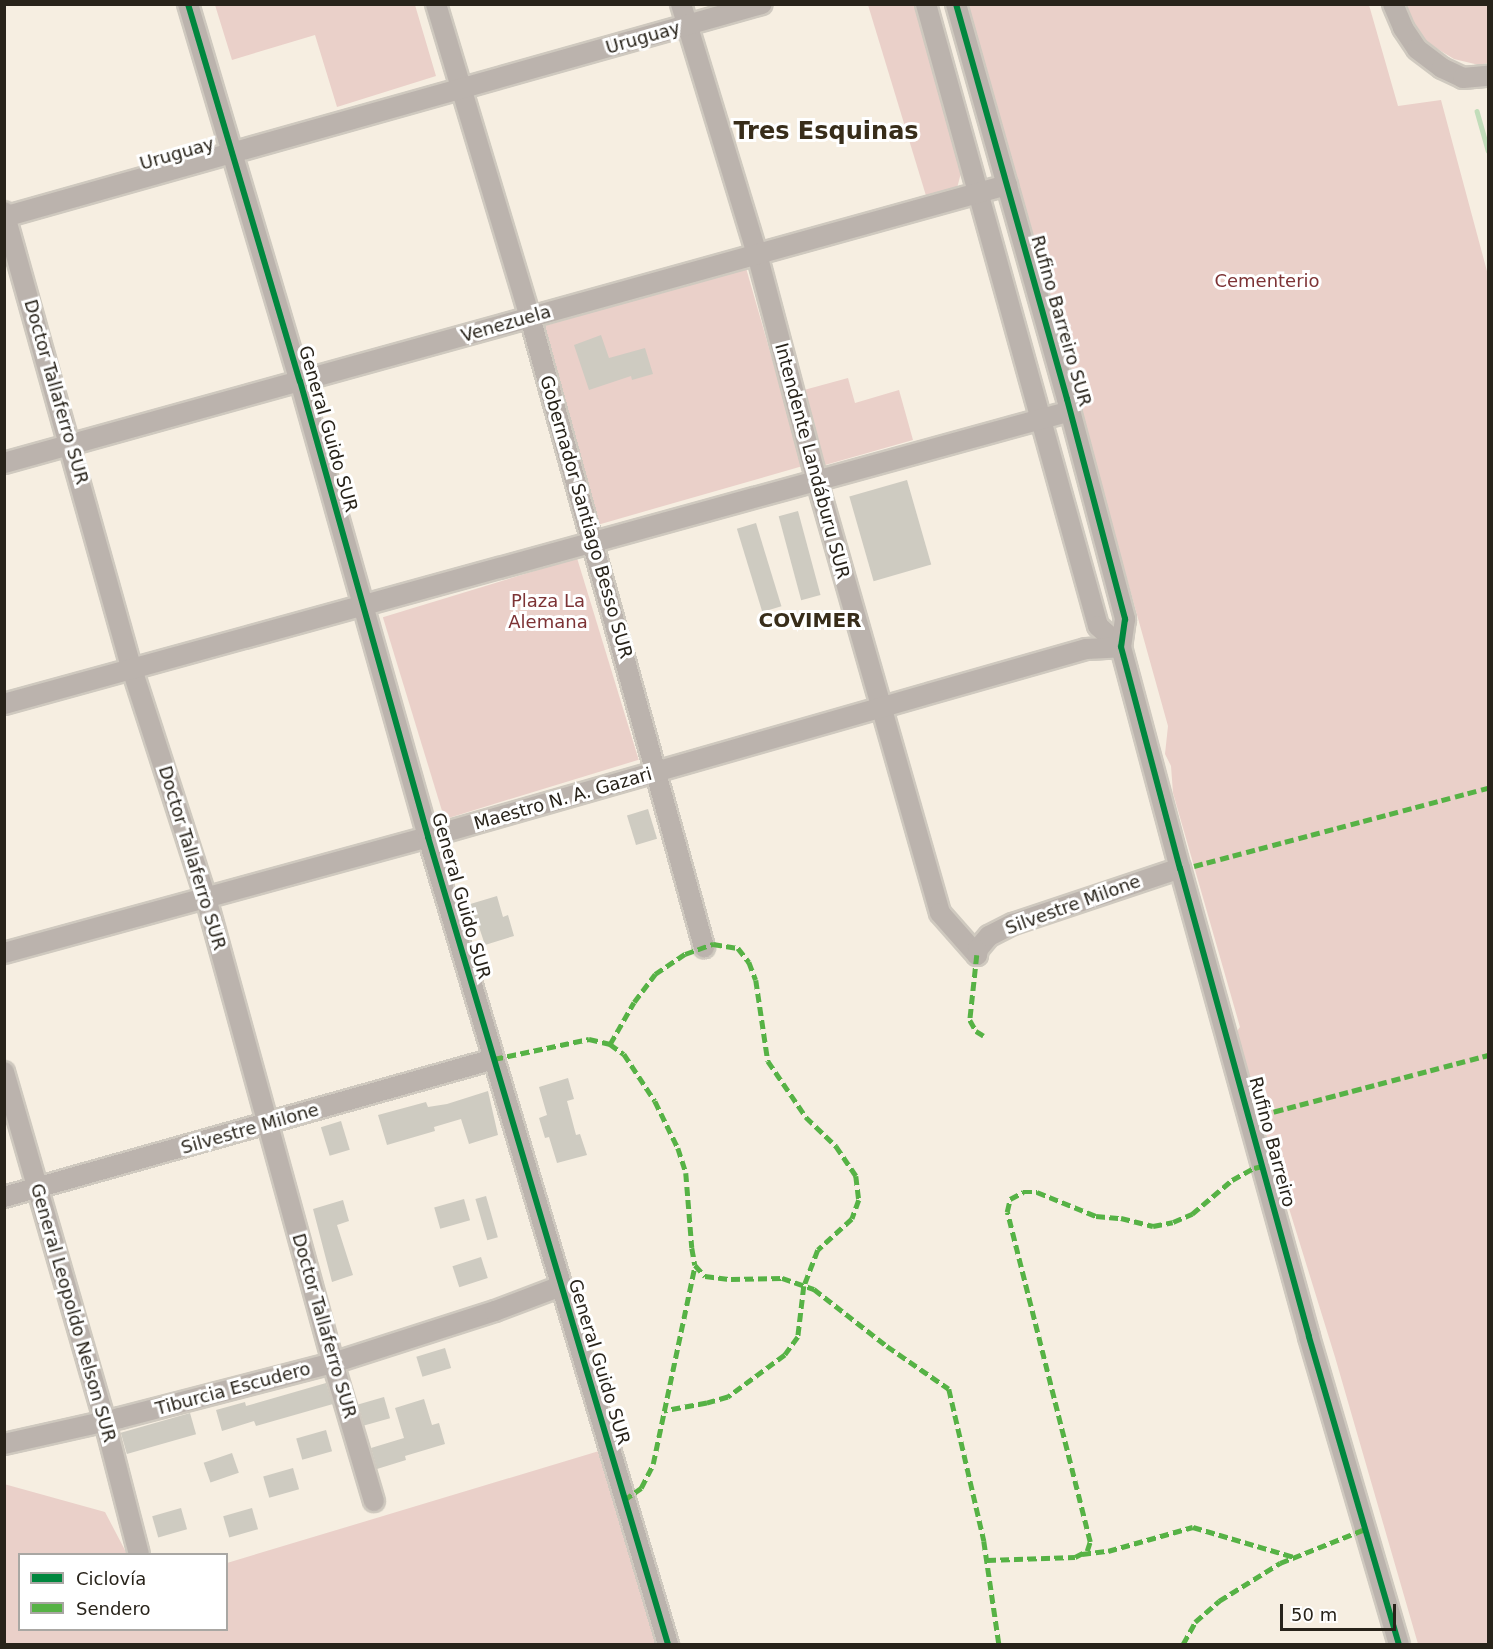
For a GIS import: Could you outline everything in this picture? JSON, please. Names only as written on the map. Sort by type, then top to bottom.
[{"type":"street","name":"General Guido SUR","points":[[189,4],[300,381],[428,837],[669,1644]]},
{"type":"street","name":"Gobernador Santiago Besso SUR","points":[[436,4],[530,317],[704,947]]},
{"type":"street","name":"Intendente Landáburu SUR","points":[[681,4],[757,254],[880,709],[940,913],[977,955]]},
{"type":"street","name":"Uruguay","points":[[5,215],[461,90],[762,4]]},
{"type":"street","points":[[926,4],[980,192],[1098,626],[1121,647]]},
{"type":"street","name":"Rufino Barreiro SUR","points":[[956,4],[1071,411],[1125,619],[1121,647]]},
{"type":"street","points":[[1393,4],[1403,28],[1417,48],[1442,68],[1463,78],[1488,76]]},
{"type":"street","name":"Venezuela","points":[[4,463],[1007,185]]},
{"type":"street","name":"Doctor Tallaferro SUR","points":[[5,215],[132,669],[206,898],[333,1363],[374,1501]]},
{"type":"street","points":[[4,705],[1071,411]]},
{"type":"street","name":"Maestro N. A. Gazari","points":[[4,953],[428,837],[1086,649],[1121,647]]},
{"type":"street","name":"Rufino Barreiro","points":[[1121,647],[1309,1337],[1399,1644]]},
{"type":"street","name":"Silvestre Milone","points":[[977,955],[978,949],[989,936],[1013,924],[1180,868]]},
{"type":"street","name":"Silvestre Milone","points":[[4,1197],[268,1125],[494,1059]]},
{"type":"street","name":"General Leopoldo Nelson SUR","points":[[4,1072],[105,1422],[139,1553]]},
{"type":"street","name":"Tiburcia Escudero","points":[[4,1444],[105,1422],[333,1363],[495,1311],[561,1286]]},
{"type":"green space","points":[[215,5],[415,5],[436,76],[337,107],[315,35],[232,60]]},
{"type":"green space","points":[[868,5],[914,5],[961,173],[957,188],[927,199]]},
{"type":"green space","name":"Cementerio","points":[[967,5],[1369,5],[1398,106],[1441,100],[1488,275],[1488,1644],[1418,1644],[1335,1357],[1235,1034],[1240,1027],[1173,793],[1171,766],[1165,754],[1168,726]]},
{"type":"green space","points":[[1402,5],[1488,5],[1488,63],[1479,65],[1454,59],[1428,43],[1414,27]]},
{"type":"green space","points":[[746,268],[803,466],[600,524],[543,326]]},
{"type":"green space","points":[[848,378],[855,403],[899,390],[913,440],[825,465],[804,390]]},
{"type":"green space","name":"Plaza La Alemana","points":[[577,558],[639,760],[445,819],[383,617]]},
{"type":"green space","points":[[609,1448],[669,1644],[5,1644],[4,1484],[105,1512],[126,1553],[18,1553],[18,1631],[228,1631],[228,1563]]},
{"type":"building","points":[[601,335],[609,358],[645,348],[653,374],[632,380],[631,376],[589,390],[574,345]]},
{"type":"building","points":[[907,480],[931,565],[874,581],[849,497]]},
{"type":"building","points":[[798,511],[821,595],[801,600],[779,516]]},
{"type":"building","points":[[756,523],[781,606],[762,612],[737,529]]},
{"type":"building","points":[[648,809],[657,839],[636,845],[627,815]]},
{"type":"building","points":[[497,896],[503,917],[508,915],[514,936],[485,945],[478,924],[474,926],[467,905]]},
{"type":"building","points":[[568,1078],[574,1099],[567,1101],[576,1135],[580,1134],[587,1155],[557,1163],[549,1137],[545,1138],[539,1118],[547,1115],[539,1087]]},
{"type":"building","points":[[488,1091],[498,1135],[469,1144],[461,1119],[434,1127],[435,1131],[387,1145],[378,1115],[426,1102],[428,1107],[447,1104]]},
{"type":"building","points":[[341,1121],[350,1150],[330,1156],[321,1127]]},
{"type":"building","points":[[486,1196],[498,1237],[487,1240],[475,1199]]},
{"type":"building","points":[[464,1199],[470,1220],[440,1229],[434,1208]]},
{"type":"building","points":[[343,1200],[349,1221],[337,1225],[353,1275],[332,1282],[313,1209]]},
{"type":"building","points":[[481,1257],[488,1278],[459,1287],[452,1266]]},
{"type":"building","points":[[445,1348],[451,1368],[422,1377],[416,1357]]},
{"type":"building","points":[[326,1383],[333,1404],[256,1426],[254,1421],[222,1431],[216,1410],[245,1402],[246,1406]]},
{"type":"building","points":[[384,1397],[390,1418],[364,1426],[358,1404]]},
{"type":"building","points":[[424,1399],[432,1425],[439,1423],[445,1444],[405,1456],[406,1460],[377,1469],[371,1448],[404,1438],[395,1408]]},
{"type":"building","points":[[190,1413],[196,1434],[127,1454],[121,1433]]},
{"type":"building","points":[[326,1430],[332,1451],[302,1460],[296,1439]]},
{"type":"building","points":[[232,1453],[239,1473],[210,1483],[204,1463]]},
{"type":"building","points":[[293,1468],[299,1489],[269,1498],[263,1477]]},
{"type":"building","points":[[181,1508],[187,1529],[158,1537],[152,1516]]},
{"type":"building","points":[[252,1508],[258,1529],[229,1537],[223,1516]]},
{"type":"waterway","points":[[1477,111],[1488,150]]},
{"type":"marked path","points":[[1194,866],[1488,788]]},
{"type":"marked path","points":[[610,1044],[634,1002],[655,974],[685,954],[713,944],[738,948],[749,962],[756,980],[768,1061],[806,1117],[836,1146],[856,1176],[859,1200],[852,1219],[818,1250],[804,1286],[798,1337],[785,1355],[728,1397],[664,1411]]},
{"type":"marked path","points":[[977,955],[970,1020],[976,1031],[984,1036]]},
{"type":"marked path","points":[[494,1059],[589,1039],[610,1044],[624,1054],[655,1101],[678,1148],[686,1173],[695,1265],[705,1276],[731,1279],[782,1278],[814,1289],[887,1346],[949,1389],[984,1541],[999,1644]]},
{"type":"marked path","points":[[1261,1115],[1488,1055]]},
{"type":"marked path","points":[[987,1560],[1075,1557],[1087,1551],[1090,1542],[1007,1212],[1010,1199],[1023,1192],[1037,1192],[1096,1216],[1121,1218],[1153,1226],[1173,1222],[1192,1214],[1232,1180],[1254,1168],[1263,1166]]},
{"type":"marked path","points":[[624,1500],[641,1488],[653,1464],[695,1265]]},
{"type":"marked path","points":[[1082,1554],[1108,1551],[1193,1527],[1294,1557]]},
{"type":"marked path","points":[[1183,1644],[1195,1622],[1219,1601],[1280,1563],[1365,1529]]},
{"type":"cycle path","points":[[188,4],[300,381],[428,837],[668,1644]]},
{"type":"cycle path","points":[[956,4],[1067,399],[1125,619],[1121,647],[1180,868],[1309,1337],[1399,1644]]},
{"type":"district","name":"Tres Esquinas","points":[[826,132]]},
{"type":"district","name":"COVIMER","points":[[810,620]]}]
